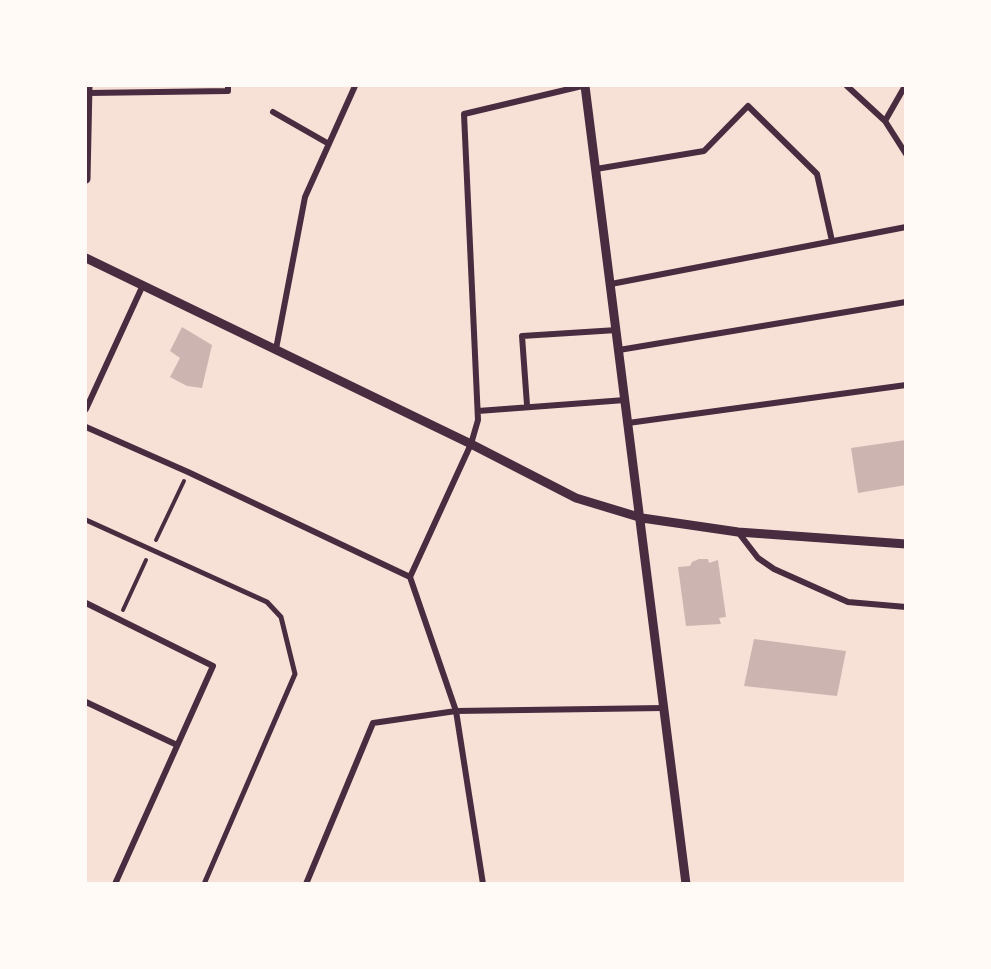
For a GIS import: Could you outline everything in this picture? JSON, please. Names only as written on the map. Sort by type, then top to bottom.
[{"type":"street","points":[[86,179],[88,89],[228,91],[228,86]]},
{"type":"street","points":[[276,349],[305,197],[355,86]]},
{"type":"street","points":[[483,884],[456,711],[410,577],[471,444],[478,411],[464,114],[584,86],[642,518],[663,708],[686,884]]},
{"type":"street","points":[[847,86],[885,121],[906,154]]},
{"type":"street","points":[[885,121],[904,86]]},
{"type":"street","points":[[596,169],[704,151],[748,106],[818,174],[832,241]]},
{"type":"street","points":[[273,112],[329,144]]},
{"type":"street","points":[[611,284],[906,227]]},
{"type":"street","points":[[86,258],[471,444],[576,498],[642,518],[738,532],[906,544]]},
{"type":"street","points":[[86,409],[143,285]]},
{"type":"street","points":[[619,350],[906,302]]},
{"type":"street","points":[[527,405],[522,336],[617,330]]},
{"type":"street","points":[[628,423],[906,385]]},
{"type":"street","points":[[478,411],[527,405],[625,400]]},
{"type":"street","points":[[86,427],[188,472],[410,577]]},
{"type":"street","points":[[86,520],[267,602],[281,617],[295,674],[204,884]]},
{"type":"street","points":[[738,532],[758,558],[774,569],[827,593],[858,604],[906,607]]},
{"type":"street","points":[[86,603],[213,666],[115,884]]},
{"type":"street","points":[[86,702],[177,745]]},
{"type":"street","points":[[306,884],[373,723],[456,711],[663,708]]},
{"type":"building","points":[[182,327],[212,345],[202,388],[187,386],[170,377],[180,358],[170,351]]},
{"type":"building","points":[[906,440],[906,485],[858,493],[851,448]]},
{"type":"building","points":[[708,559],[709,563],[718,560],[726,617],[719,618],[721,624],[686,626],[678,567],[690,566],[692,562]]},
{"type":"building","points":[[754,639],[846,651],[837,696],[744,686]]}]
